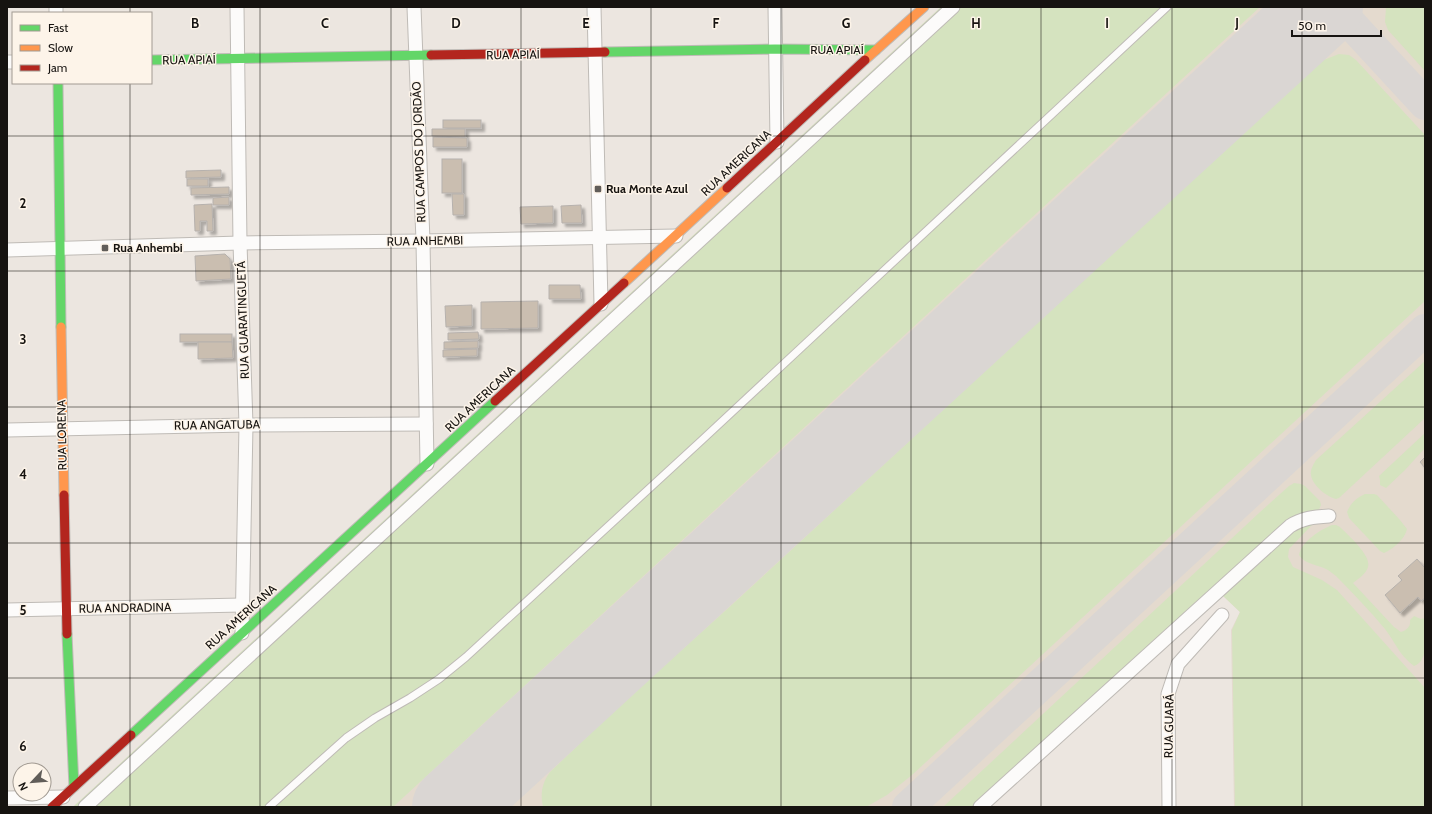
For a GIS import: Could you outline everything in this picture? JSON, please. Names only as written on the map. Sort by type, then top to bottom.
[{"type":"street","name":"RUA GUARATINGUETÁ","points":[[237,7],[240,243],[246,424],[242,633]]},
{"type":"street","name":"RUA CAMPOS DO JORDÃO","points":[[414,7],[423,241],[427,464]]},
{"type":"street","points":[[594,7],[601,304]]},
{"type":"street","points":[[774,7],[777,142]]},
{"type":"street","name":"RUA AMERICANA","points":[[52,807],[924,7]]},
{"type":"street","points":[[85,807],[953,7]]},
{"type":"street","name":"RUA APIAÍ","points":[[152,60],[416,57],[776,49],[876,50]]},
{"type":"street","name":"RUA LORENA","points":[[58,84],[59,249],[66,609],[74,787]]},
{"type":"street","name":"RUA ANHEMBI","points":[[7,250],[240,243],[676,236]]},
{"type":"street","name":"RUA ANGATUBA","points":[[7,430],[246,424],[426,424]]},
{"type":"street","points":[[980,807],[1290,526],[1298,520],[1329,516]]},
{"type":"street","name":"RUA ANDRADINA","points":[[7,610],[242,604]]},
{"type":"street","name":"RUA GUARÁ","points":[[1168,807],[1168,694],[1178,664],[1222,615]]},
{"type":"street","points":[[7,798],[63,797]]},
{"type":"lane","points":[[269,807],[346,738],[374,718],[410,698],[438,679],[466,657],[702,440],[1167,7]]},
{"type":"shaded area","points":[[941,7],[1425,7],[1425,807],[1234,807],[1231,630],[1240,612],[1221,594],[990,807],[73,807]]},
{"type":"green space","points":[[941,7],[1260,7],[393,807],[73,807]]},
{"type":"green space","points":[[1386,7],[1425,7],[1425,71],[1388,30],[1385,22]]},
{"type":"green space","points":[[1339,54],[1349,55],[1356,60],[1425,135],[1425,301],[912,775],[887,795],[866,807],[543,807],[542,789],[550,772],[611,714],[736,601],[1321,61]]},
{"type":"green space","points":[[1425,361],[1425,418],[1339,498],[1332,498],[1324,493],[1314,483],[1311,475],[1311,469],[1316,460]]},
{"type":"green space","points":[[1425,433],[1425,448],[1386,488],[1380,485],[1379,476]]},
{"type":"green space","points":[[1294,483],[1305,486],[1320,501],[1321,505],[1312,525],[1289,549],[1288,557],[1293,567],[1322,580],[1337,590],[1425,688],[1425,807],[1235,807],[1232,630],[1240,612],[1221,594],[990,807],[943,807],[1259,513]]},
{"type":"green space","points":[[1365,494],[1377,495],[1407,529],[1406,533],[1398,543],[1384,553],[1380,551],[1349,518],[1347,512],[1350,506],[1359,497]]},
{"type":"green space","points":[[1332,525],[1340,527],[1363,551],[1368,562],[1368,567],[1366,572],[1353,583],[1394,627],[1401,632],[1408,628],[1410,620],[1414,616],[1421,619],[1425,618],[1426,645],[1425,652],[1419,663],[1414,666],[1405,658],[1385,629],[1336,576],[1324,568],[1304,560],[1299,555],[1304,545],[1308,541],[1317,533]]},
{"type":"building","points":[[443,120],[481,120],[481,128],[443,128]]},
{"type":"building","points":[[432,129],[465,129],[465,137],[432,136]]},
{"type":"building","points":[[433,137],[467,138],[467,147],[433,147]]},
{"type":"building","points":[[442,159],[462,159],[462,193],[442,193]]},
{"type":"building","points":[[221,170],[221,177],[186,178],[186,171]]},
{"type":"building","points":[[187,179],[208,179],[208,186],[187,186]]},
{"type":"building","points":[[229,187],[229,194],[191,195],[191,188]]},
{"type":"building","points":[[452,194],[464,194],[464,215],[453,215]]},
{"type":"building","points":[[229,197],[229,205],[213,205],[213,198]]},
{"type":"building","points":[[212,204],[213,231],[207,231],[207,221],[200,221],[200,231],[195,231],[194,205]]},
{"type":"building","points":[[581,205],[582,223],[562,223],[561,206]]},
{"type":"building","points":[[553,206],[553,223],[521,224],[520,207]]},
{"type":"building","points":[[225,254],[230,259],[231,279],[196,281],[195,256]]},
{"type":"building","points":[[549,285],[580,285],[581,299],[549,299]]},
{"type":"building","points":[[538,301],[538,328],[481,329],[481,302]]},
{"type":"building","points":[[472,305],[472,326],[446,327],[445,306]]},
{"type":"building","points":[[478,332],[479,339],[448,340],[448,333]]},
{"type":"building","points":[[180,334],[232,334],[232,342],[180,342]]},
{"type":"building","points":[[478,341],[478,348],[444,349],[444,342]]},
{"type":"building","points":[[198,342],[232,342],[233,358],[198,359]]},
{"type":"building","points":[[477,349],[477,356],[443,357],[443,350]]},
{"type":"building","points":[[1425,457],[1425,468],[1420,462]]},
{"type":"building","points":[[1417,559],[1425,568],[1425,598],[1421,601],[1418,597],[1400,613],[1385,595],[1402,580],[1398,576]]},
{"type":"taxiway","points":[[1307,22],[1322,15],[1337,16],[1352,25],[1425,104]]},
{"type":"taxiway","points":[[908,807],[1425,330]]},
{"type":"taxiway","points":[[479,807],[480,789],[487,775]]},
{"type":"runway","points":[[452,807],[1323,7]]},
{"type":"traffic: fast","points":[[605,52],[775,49],[876,50]]},
{"type":"traffic: fast","points":[[152,60],[431,55]]},
{"type":"traffic: fast","points":[[58,84],[61,327]]},
{"type":"traffic: fast","points":[[131,735],[495,401]]},
{"type":"traffic: fast","points":[[67,634],[74,787]]},
{"type":"traffic: slow","points":[[865,60],[924,7]]},
{"type":"traffic: slow","points":[[624,283],[727,188]]},
{"type":"traffic: slow","points":[[61,327],[64,495]]},
{"type":"traffic: jam","points":[[431,55],[605,52]]},
{"type":"traffic: jam","points":[[727,188],[865,60]]},
{"type":"traffic: jam","points":[[495,401],[624,283]]},
{"type":"traffic: jam","points":[[64,495],[67,634]]},
{"type":"traffic: jam","points":[[52,807],[131,735]]},
{"type":"place","name":"Rua Monte Azul","points":[[598,189]]},
{"type":"place","name":"Rua Anhembi","points":[[105,248]]}]
